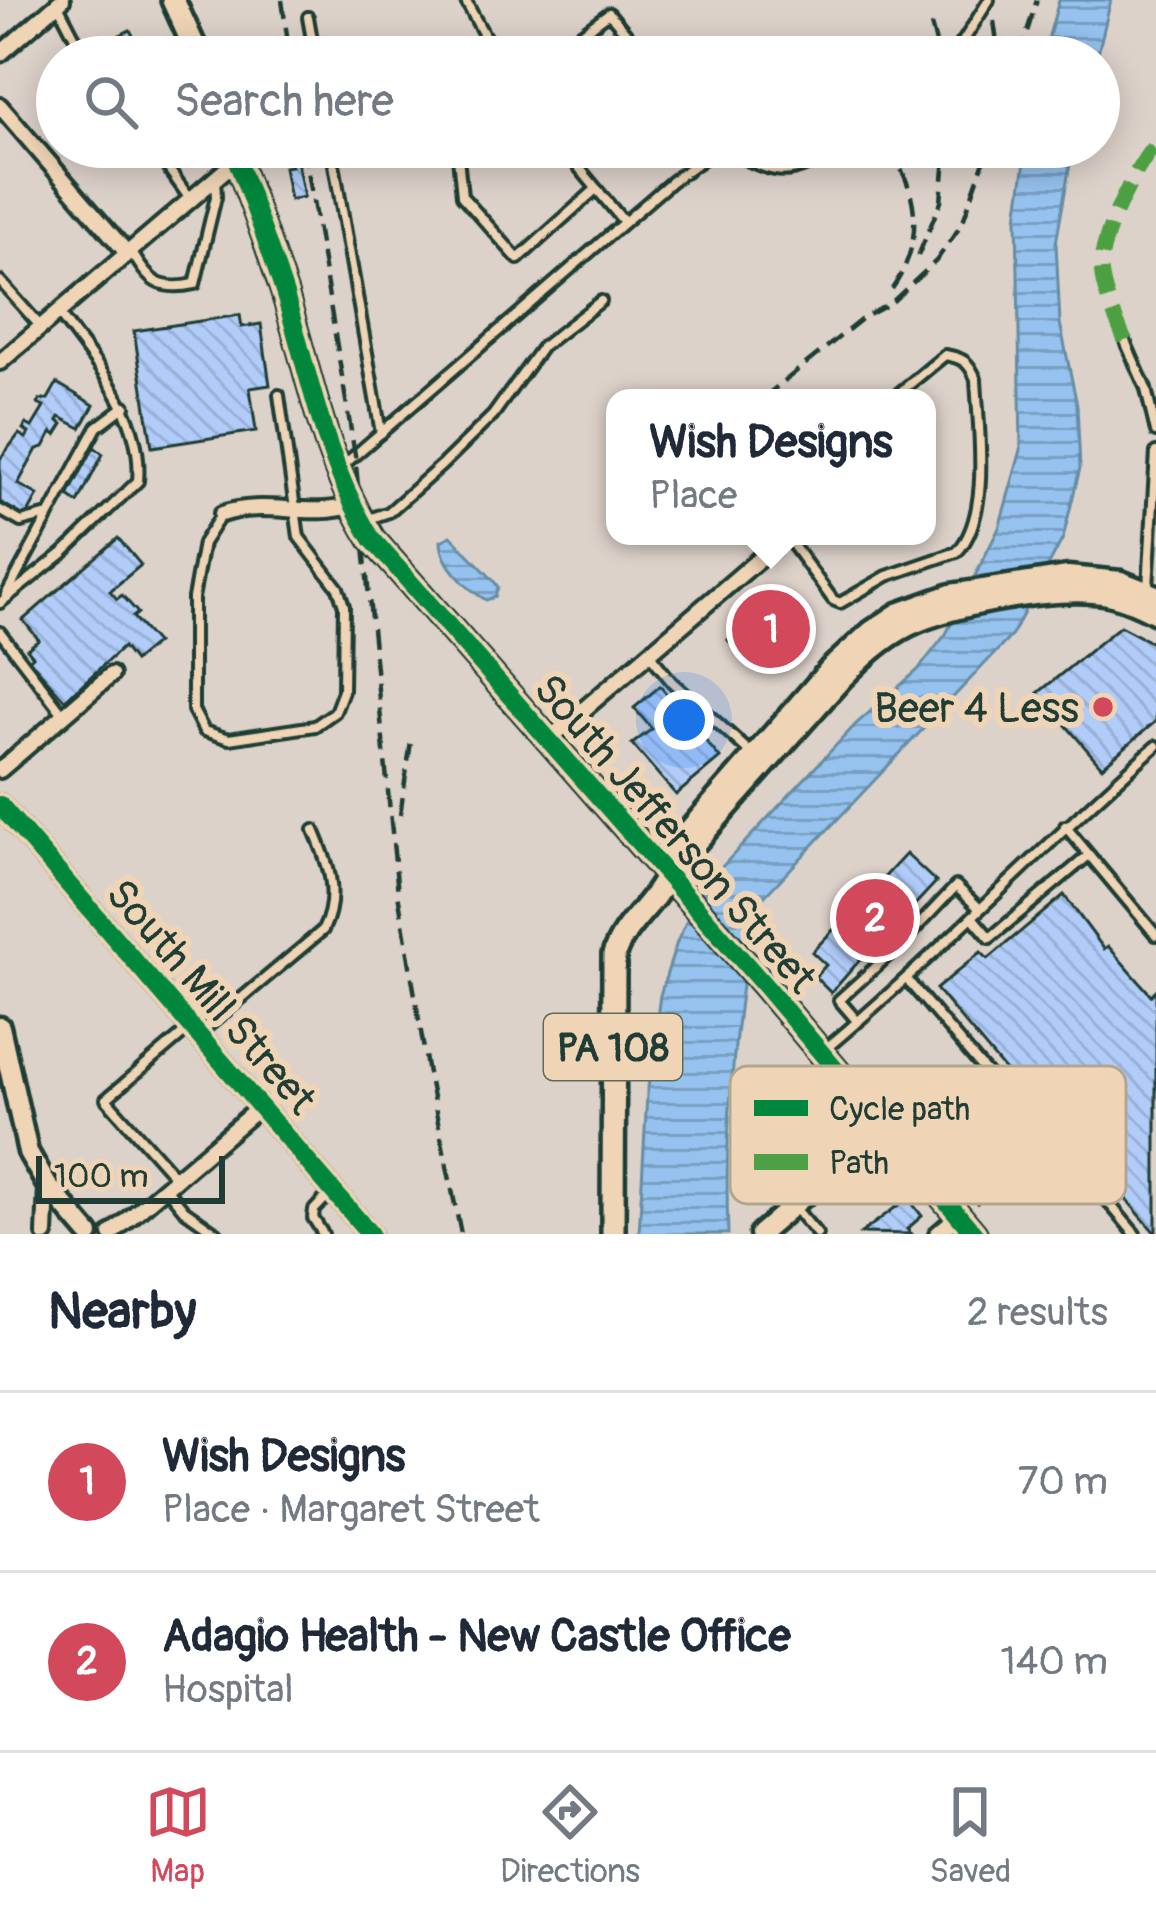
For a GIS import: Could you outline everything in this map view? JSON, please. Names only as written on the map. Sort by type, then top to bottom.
[{"type":"main road","points":[[173,0],[189,36]]},
{"type":"main road","name":"South Jefferson Street","points":[[239,168],[338,470],[357,513],[384,554],[832,1066]]},
{"type":"main road","points":[[760,760],[830,668],[871,631],[914,606],[971,590],[1046,578],[1104,578],[1152,593]]},
{"type":"main road","points":[[666,877],[670,851],[868,654],[906,628],[958,609],[1035,597],[1102,594],[1156,614]]},
{"type":"main road","name":"PA 108","points":[[613,1234],[614,955],[622,936],[658,895],[666,877]]},
{"type":"main road","points":[[0,1027],[22,1136],[47,1185],[89,1234]]},
{"type":"main road","points":[[760,1234],[793,1205]]},
{"type":"main road","name":"South Jefferson Street","points":[[968,1205],[974,1234]]},
{"type":"street","points":[[0,53],[59,2]]},
{"type":"street","points":[[0,106],[36,147]]},
{"type":"street","points":[[55,168],[128,251]]},
{"type":"street","points":[[0,362],[223,168]]},
{"type":"street","points":[[222,514],[244,509],[357,513]]},
{"type":"street","points":[[547,741],[775,545]]},
{"type":"street","points":[[0,770],[111,675]]},
{"type":"street","name":"South Mill Street","points":[[0,806],[333,1190],[364,1232]]},
{"type":"street","points":[[111,1234],[261,1106]]},
{"type":"street","points":[[45,1234],[47,1185]]},
{"type":"street","points":[[937,1234],[968,1205]]},
{"type":"lane","points":[[465,0],[485,36]]},
{"type":"lane","points":[[966,36],[989,0]]},
{"type":"lane","points":[[59,2],[75,36]]},
{"type":"lane","points":[[578,36],[609,13],[628,36]]},
{"type":"lane","points":[[308,16],[311,36]]},
{"type":"lane","points":[[168,168],[190,199]]},
{"type":"lane","points":[[335,168],[381,433]]},
{"type":"lane","points":[[459,168],[461,196],[518,259],[596,189]]},
{"type":"lane","points":[[579,168],[624,222]]},
{"type":"lane","points":[[338,470],[690,168]]},
{"type":"lane","points":[[765,168],[792,172],[799,168]]},
{"type":"lane","points":[[128,251],[152,280],[175,289],[195,284],[216,196],[215,178]]},
{"type":"lane","points":[[0,281],[40,327]]},
{"type":"lane","points":[[357,513],[389,512],[493,416],[542,347],[602,302]]},
{"type":"lane","points":[[2,602],[63,553],[138,481],[140,458],[125,406],[58,312]]},
{"type":"lane","points":[[1125,341],[1146,389],[1156,432]]},
{"type":"lane","points":[[793,545],[840,603],[887,576],[957,552],[965,544],[980,486],[976,379],[962,357],[945,355],[904,389]]},
{"type":"lane","points":[[222,514],[202,543],[193,598],[193,710],[204,731],[230,739],[315,726],[335,712],[343,692],[344,606],[338,588],[298,537],[279,395]]},
{"type":"lane","points":[[2,602],[97,427],[125,406]]},
{"type":"lane","points":[[1152,593],[1156,452]]},
{"type":"lane","points":[[0,510],[21,523],[49,514]]},
{"type":"lane","points":[[0,632],[64,715]]},
{"type":"lane","points":[[649,653],[673,682],[760,760]]},
{"type":"lane","points":[[821,1053],[908,981],[1065,826],[1156,746]]},
{"type":"lane","points":[[1065,826],[1156,935]]},
{"type":"lane","points":[[218,1234],[184,1210],[171,1184],[106,1099],[322,930],[334,908],[329,865],[314,830]]},
{"type":"lane","points":[[972,917],[990,938],[1089,855]]},
{"type":"lane","points":[[858,1022],[839,1000],[902,944],[956,886],[980,909]]},
{"type":"lane","points":[[908,981],[981,1066]]},
{"type":"lane","points":[[323,1234],[313,1218],[314,1210],[333,1190]]},
{"type":"lane","points":[[1110,1204],[1135,1234]]},
{"type":"lane","points":[[793,1205],[817,1234]]},
{"type":"water","points":[[1059,0],[1111,0],[1102,36],[1049,36]]},
{"type":"water","points":[[1024,168],[1069,168],[1056,243],[1060,323],[1077,405],[1080,468],[1063,538],[1012,635],[762,899],[747,953],[730,1066],[728,1234],[639,1234],[647,1095],[660,995],[701,889],[856,724],[918,670],[946,634],[999,528],[1021,450],[1017,218]]},
{"type":"water","points":[[451,536],[493,580],[498,587],[495,597],[486,600],[478,595],[450,567],[441,541]]},
{"type":"building","points":[[284,168],[298,168],[304,197],[290,200]]},
{"type":"building","points":[[240,315],[242,327],[261,324],[270,385],[250,388],[256,431],[152,447],[134,331]]},
{"type":"building","points":[[57,383],[94,405],[81,428],[60,417],[63,424],[56,435],[52,432],[44,447],[37,449],[18,484],[38,495],[26,517],[0,502],[0,459],[19,434],[26,438],[29,433],[23,429],[26,424],[32,427],[44,407],[38,404],[40,400],[48,399]]},
{"type":"building","points":[[94,447],[103,454],[78,503],[68,496]]},
{"type":"building","points":[[118,538],[141,565],[110,591],[117,599],[122,595],[138,613],[133,617],[156,643],[134,661],[123,647],[65,700],[35,666],[29,671],[24,664],[33,656],[27,649],[39,640],[23,620]]},
{"type":"building","points":[[784,591],[803,614],[794,622],[806,636],[770,666],[758,652],[746,662],[728,640]]},
{"type":"building","name":"Beer 4 Less","points":[[1120,626],[1156,645],[1156,721],[1102,767],[1038,693]]},
{"type":"building","points":[[660,686],[720,758],[676,795],[632,744],[652,729],[634,708]]},
{"type":"building","points":[[906,854],[936,882],[909,911],[905,908],[831,993],[815,977],[826,965],[812,952],[838,925],[843,930]]},
{"type":"building","points":[[1064,895],[1104,949],[1108,946],[1151,995],[1156,990],[1156,1234],[1126,1199],[1126,1066],[1001,1066],[936,989],[981,952],[988,959]]},
{"type":"building","points":[[900,1204],[913,1204],[922,1216],[907,1229],[911,1234],[861,1233]]},
{"type":"railway","points":[[282,0],[287,36]]},
{"type":"railway","points":[[1026,36],[1037,0]]},
{"type":"railway","points":[[994,21],[996,36]]},
{"type":"railway","points":[[931,25],[934,36]]},
{"type":"railway","points":[[307,168],[355,455],[398,893],[461,1234]]},
{"type":"railway","points":[[889,293],[913,238],[912,201],[901,168]]},
{"type":"railway","points":[[918,256],[941,201],[944,168]]},
{"type":"railway","points":[[774,389],[863,318],[891,303],[936,261],[962,224],[982,168]]},
{"type":"railway","points":[[400,815],[412,735]]},
{"type":"marked path","points":[[1125,341],[1104,286],[1102,254],[1121,202],[1156,144]]},
{"type":"cycle path","points":[[240,168],[285,295],[331,451],[372,539],[832,1066]]},
{"type":"cycle path","points":[[0,805],[370,1234]]},
{"type":"cycle path","points":[[949,1204],[974,1234]]},
{"type":"place","name":"Wish Designs","points":[[771,629]]},
{"type":"place","name":"Beer 4 Less","points":[[1103,707]]},
{"type":"place","name":"Adagio Health - New Castle Office","points":[[875,918]]}]
